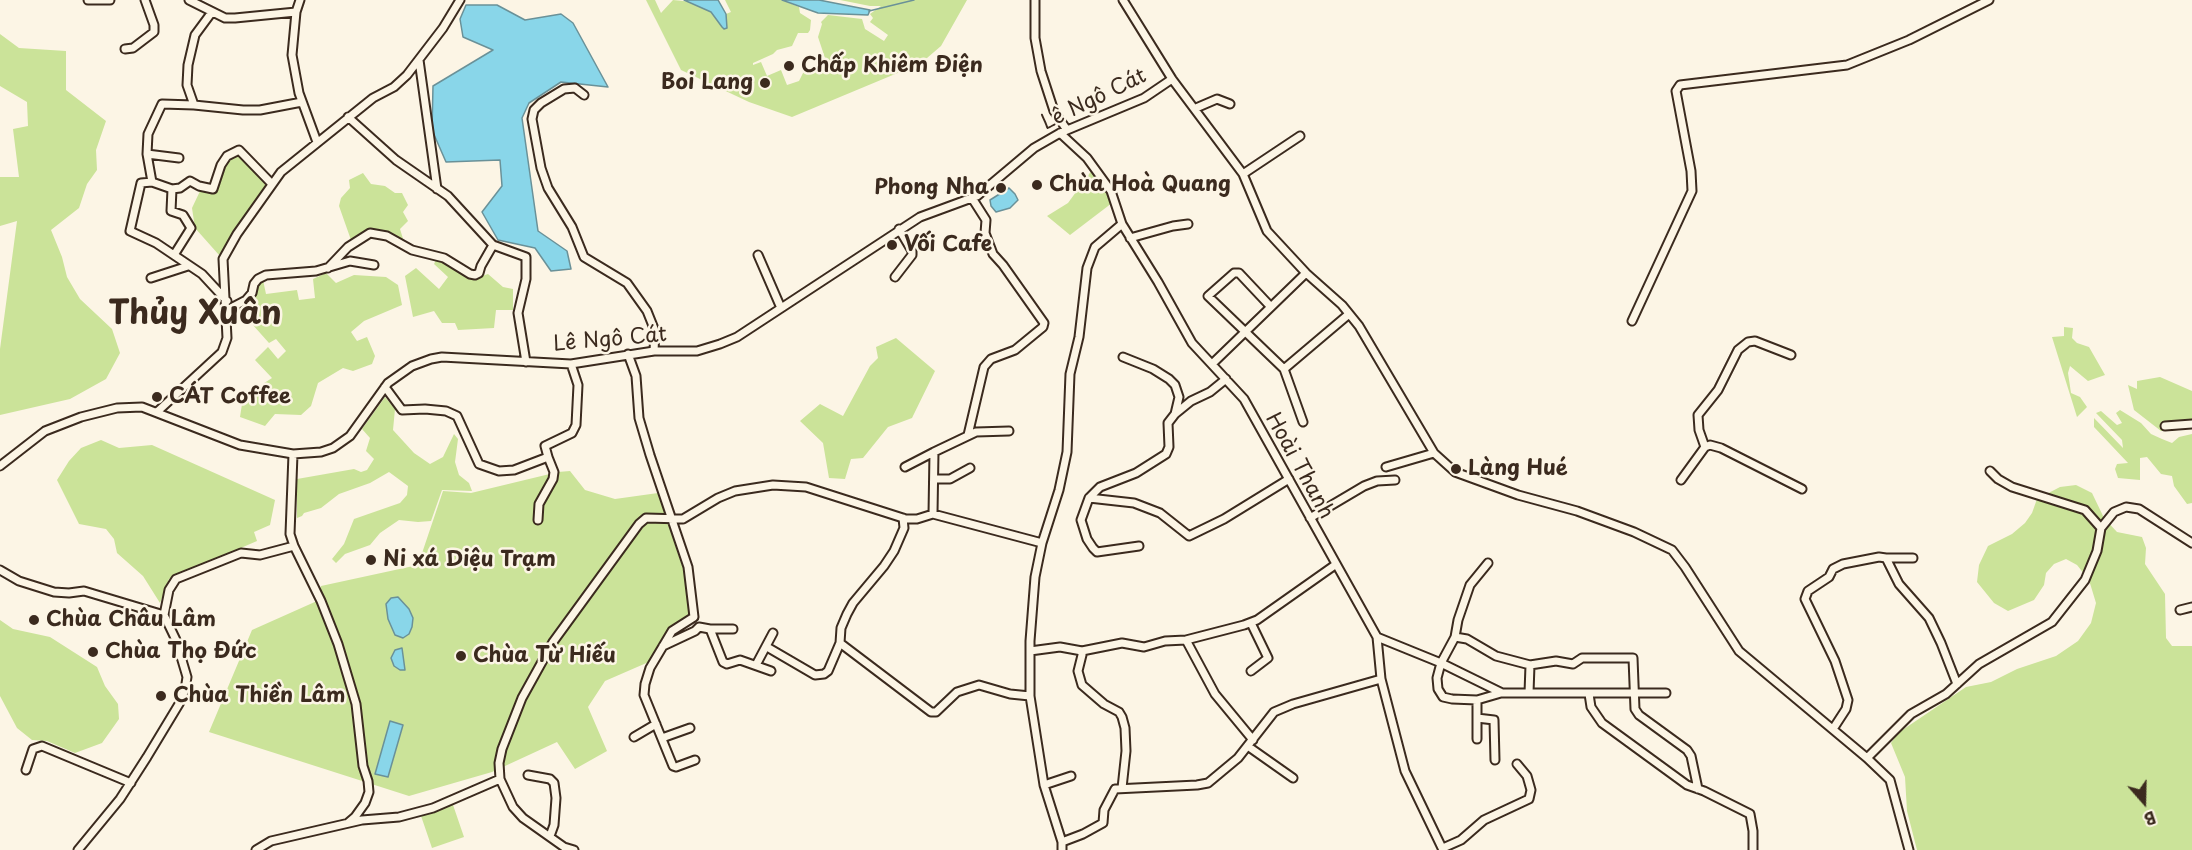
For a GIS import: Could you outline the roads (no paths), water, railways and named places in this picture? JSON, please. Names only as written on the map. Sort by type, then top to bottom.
[{"type":"street","points":[[88,0],[110,0]]},
{"type":"street","points":[[125,49],[133,48],[154,32],[154,25],[145,0]]},
{"type":"street","points":[[189,0],[225,18],[296,12]]},
{"type":"street","points":[[300,0],[296,12],[292,55],[302,102],[317,142]]},
{"type":"street","points":[[157,412],[222,352],[227,338],[223,259],[237,234],[272,184],[281,172],[348,117],[373,98],[394,87],[408,75],[443,28],[460,0]]},
{"type":"street","name":"Hoài Thanh","points":[[1035,0],[1035,38],[1041,71],[1063,131],[1087,158],[1111,191],[1122,224],[1158,282],[1192,344],[1244,399],[1377,637],[1381,679],[1405,771],[1443,849]]},
{"type":"street","points":[[1123,0],[1172,79],[1196,108],[1243,174],[1267,231],[1349,314],[1382,363],[1434,453],[1455,472],[1634,532],[1672,550],[1739,651],[1890,780],[1910,850]]},
{"type":"street","points":[[1632,321],[1692,191],[1691,171],[1676,91],[1680,85],[1847,65],[1909,40],[1989,0]]},
{"type":"street","points":[[194,105],[187,85],[188,65],[195,35],[212,12]]},
{"type":"street","points":[[419,60],[437,189]]},
{"type":"street","name":"Lê Ngô Cát","points":[[1,463],[45,431],[81,417],[117,408],[142,407],[240,445],[292,454],[321,452],[333,448],[350,436],[388,383],[412,366],[431,358],[571,364],[654,351],[697,351],[720,344],[737,337],[899,229],[920,217],[972,198],[993,184],[1034,148],[1063,131],[1144,98],[1172,79]]},
{"type":"street","points":[[584,95],[575,88],[564,89],[534,110],[531,119],[542,168],[548,188],[573,227],[584,257],[627,283],[647,311],[655,331],[654,351]]},
{"type":"street","points":[[1196,108],[1217,99],[1230,104]]},
{"type":"street","points":[[152,182],[147,154],[148,134],[160,105],[260,110],[302,102]]},
{"type":"street","points":[[348,117],[396,160],[458,207],[493,245],[525,255],[527,259],[526,279],[518,313],[526,362]]},
{"type":"street","points":[[1243,174],[1300,136]]},
{"type":"street","points":[[227,306],[202,274],[174,255],[130,231],[141,183],[152,182],[172,189],[180,188],[190,181],[213,189],[221,165],[231,153],[239,150],[272,184]]},
{"type":"street","points":[[147,154],[179,158]]},
{"type":"street","points":[[172,189],[171,211],[183,215],[191,228],[174,255]]},
{"type":"street","points":[[968,435],[984,367],[991,358],[1015,350],[1043,327],[1044,323],[993,254],[985,233],[986,220],[972,198]]},
{"type":"street","points":[[1062,850],[1062,842],[1044,785],[1030,696],[1030,651],[1035,577],[1067,452],[1070,374],[1079,337],[1087,268],[1095,248],[1122,224]]},
{"type":"street","points":[[1130,238],[1188,224]]},
{"type":"street","points":[[895,277],[912,255],[899,229]]},
{"type":"street","points":[[328,268],[348,247],[370,233],[387,236],[412,250],[444,258],[475,275],[479,273],[493,245]]},
{"type":"street","points":[[758,255],[781,308]]},
{"type":"street","points":[[227,306],[246,300],[252,293],[254,284],[266,275],[316,271],[350,261],[374,266]]},
{"type":"street","points":[[151,278],[188,266]]},
{"type":"street","points":[[1271,307],[1239,273],[1234,273],[1208,296],[1284,369],[1303,422]]},
{"type":"street","points":[[1212,364],[1306,273]]},
{"type":"street","points":[[1284,369],[1349,314]]},
{"type":"street","points":[[1705,447],[1699,430],[1698,415],[1718,390],[1738,350],[1748,342],[1755,341],[1791,355]]},
{"type":"street","points":[[628,354],[636,376],[639,418],[658,482],[688,567],[694,617],[699,627]]},
{"type":"street","points":[[1123,357],[1153,369],[1169,379],[1175,386],[1179,397],[1175,414]]},
{"type":"street","points":[[538,520],[539,504],[553,479],[554,472],[545,446],[572,433],[576,425],[578,385],[571,364]]},
{"type":"street","points":[[1139,546],[1097,552],[1087,538],[1081,520],[1089,498],[1100,487],[1136,473],[1166,453],[1169,447],[1168,423],[1175,414],[1226,379]]},
{"type":"street","points":[[385,387],[402,410],[446,411],[457,416],[474,457],[478,464],[486,468],[499,471],[514,470],[548,457]]},
{"type":"street","points":[[2165,426],[2192,424]]},
{"type":"street","points":[[904,467],[976,432],[1009,431]]},
{"type":"street","points":[[1681,480],[1705,447],[1710,445],[1721,448],[1802,489]]},
{"type":"street","points":[[933,514],[934,452]]},
{"type":"street","points":[[1386,467],[1434,453]]},
{"type":"street","points":[[292,454],[291,534],[294,546],[321,601],[338,644],[356,704],[363,766],[369,792],[360,810],[348,823]]},
{"type":"street","points":[[934,479],[950,479],[970,468]]},
{"type":"street","points":[[1990,471],[2012,487],[2085,510],[2101,528]]},
{"type":"street","points":[[1089,498],[1134,503],[1160,513],[1190,536],[1224,519],[1289,479]]},
{"type":"street","points":[[1310,518],[1364,486],[1377,481],[1395,480]]},
{"type":"street","points":[[573,850],[564,847],[522,818],[513,807],[500,779],[499,763],[502,749],[518,708],[553,642],[639,524],[646,518],[683,519],[735,490],[773,485],[806,487],[903,518],[917,519],[933,514],[1042,543]]},
{"type":"street","points":[[1867,758],[1911,714],[1946,694],[1979,664],[2052,622],[2085,580],[2097,551],[2101,528],[2114,512],[2132,507],[2151,516],[2192,543]]},
{"type":"street","points":[[767,647],[818,675],[828,671],[840,644],[841,628],[847,614],[894,551],[902,534],[903,518]]},
{"type":"street","points":[[78,850],[98,829],[131,783],[179,704],[187,683],[176,640],[164,615],[169,590],[176,579],[241,552],[260,555],[294,546]]},
{"type":"street","points":[[1833,729],[1846,710],[1848,700],[1834,662],[1806,604],[1806,595],[1812,587],[1829,577],[1837,567],[1879,557],[1913,558]]},
{"type":"street","points":[[1886,558],[1899,584],[1929,618],[1957,684]]},
{"type":"street","points":[[1488,563],[1470,585],[1458,620],[1455,637],[1441,663],[1437,678],[1438,689],[1443,697],[1477,700],[1502,693],[1666,693]]},
{"type":"street","points":[[1030,651],[1060,647],[1082,651],[1122,643],[1144,647],[1165,641],[1186,640],[1251,623],[1335,565]]},
{"type":"street","points":[[0,570],[19,581],[54,592],[84,591],[164,615]]},
{"type":"street","points":[[2180,610],[2192,607]]},
{"type":"street","points":[[694,617],[672,631],[650,668],[644,695],[673,766],[695,760]]},
{"type":"street","points":[[1251,623],[1268,658],[1251,671]]},
{"type":"street","points":[[699,627],[733,629]]},
{"type":"street","points":[[663,646],[699,627]]},
{"type":"street","points":[[710,629],[723,662],[727,664],[740,660],[771,671]]},
{"type":"street","points":[[756,665],[774,633]]},
{"type":"street","points":[[1377,637],[1441,663],[1502,693]]},
{"type":"street","points":[[1455,637],[1467,639],[1496,656],[1530,665],[1556,661],[1573,664],[1582,658],[1633,658],[1635,709],[1639,715],[1687,750],[1691,756],[1698,789]]},
{"type":"street","points":[[1186,640],[1215,694],[1253,740]]},
{"type":"street","points":[[840,644],[931,712],[936,712],[957,692],[979,685],[1010,694],[1030,696]]},
{"type":"street","points":[[1082,651],[1078,671],[1082,685],[1104,704],[1119,712],[1122,717],[1126,751],[1122,788]]},
{"type":"street","points":[[1528,693],[1530,665]]},
{"type":"street","points":[[1062,842],[1103,823],[1104,810],[1113,791],[1122,788],[1208,783],[1249,747],[1263,724],[1274,712],[1293,704],[1381,679]]},
{"type":"street","points":[[1589,694],[1592,706],[1602,723],[1687,785],[1750,814],[1753,850]]},
{"type":"street","points":[[1477,700],[1477,739]]},
{"type":"street","points":[[1477,718],[1494,720],[1495,760]]},
{"type":"street","points":[[634,738],[656,724]]},
{"type":"street","points":[[662,738],[690,728]]},
{"type":"street","points":[[26,770],[33,749],[42,746],[131,783]]},
{"type":"street","points":[[1249,747],[1293,778]]},
{"type":"street","points":[[1443,849],[1461,840],[1484,820],[1529,799],[1531,790],[1527,776],[1517,764]]},
{"type":"street","points":[[528,775],[550,779],[554,783],[554,825],[550,836]]},
{"type":"street","points":[[1044,785],[1071,776]]},
{"type":"street","points":[[256,850],[271,841],[348,823],[399,817],[422,811],[500,779]]},
{"type":"water","points":[[684,0],[718,0],[726,14],[727,28],[722,27],[711,12]]},
{"type":"water","points":[[782,0],[819,0],[870,10],[868,15],[818,13]]},
{"type":"water","points":[[466,5],[497,5],[525,20],[561,14],[573,23],[608,87],[561,82],[529,103],[522,118],[538,231],[567,251],[571,269],[551,271],[535,248],[498,240],[482,212],[502,186],[500,160],[446,162],[432,130],[433,86],[493,50],[463,37],[460,19]]},
{"type":"water","points":[[1009,188],[1018,200],[1010,208],[996,212],[990,200]]},
{"type":"water","points":[[398,597],[409,609],[413,618],[409,634],[403,638],[395,635],[388,619],[386,604],[391,598]]},
{"type":"water","points":[[402,648],[405,670],[394,666],[391,658],[395,650]]},
{"type":"water","points":[[390,721],[403,725],[388,777],[375,774]]},
{"type":"waterway","points":[[869,11],[914,0]]},
{"type":"place","name":"Chấp Khiêm Điện","points":[[789,66]]},
{"type":"place","name":"Boi Lang","points":[[765,83]]},
{"type":"place","name":"Chùa Hoà Quang","points":[[1037,185]]},
{"type":"place","name":"Phong Nha","points":[[1001,188]]},
{"type":"place","name":"Vối Cafe","points":[[892,245]]},
{"type":"place","name":"CÁT Coffee","points":[[157,397]]},
{"type":"place","name":"Làng Hué","points":[[1456,469]]},
{"type":"place","name":"Ni xá Diệu Trạm","points":[[371,560]]},
{"type":"place","name":"Chùa Châu Lâm","points":[[34,620]]},
{"type":"place","name":"Chùa Thọ Đức","points":[[93,652]]},
{"type":"place","name":"Chùa Từ Hiếu","points":[[461,656]]},
{"type":"place","name":"Chùa Thiền Lâm","points":[[161,696]]},
{"type":"district","name":"Thủy Xuân","points":[[195,315]]}]
